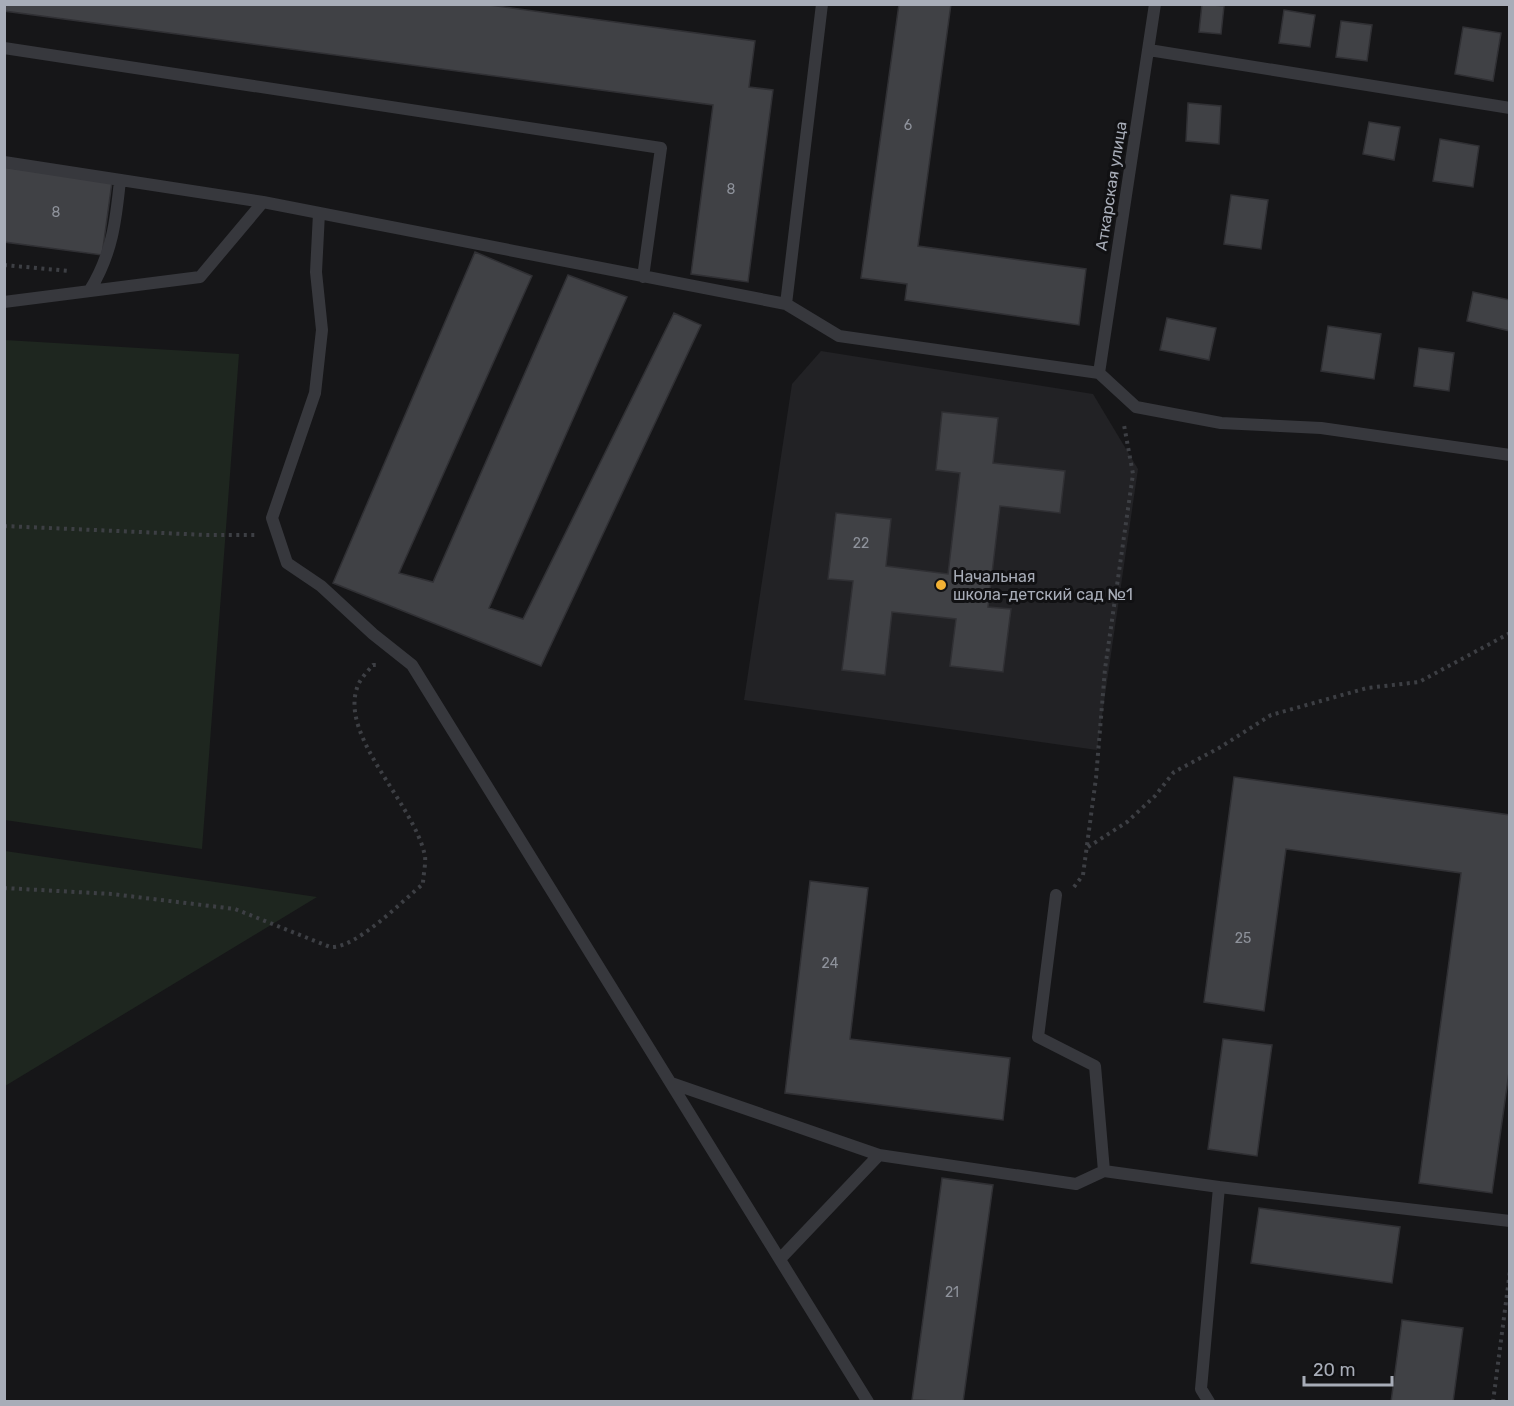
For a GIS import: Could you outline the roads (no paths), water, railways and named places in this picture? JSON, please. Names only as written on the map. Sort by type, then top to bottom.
[{"type":"lane","points":[[786,304],[822,4]]},
{"type":"lane","name":"Аткарская улица","points":[[1099,373],[1155,4]]},
{"type":"lane","points":[[4,48],[661,148],[643,277]]},
{"type":"lane","points":[[1149,50],[1509,108]]},
{"type":"lane","points":[[4,162],[263,202],[786,304],[838,336],[1099,373],[1136,407],[1221,423],[1321,428],[1509,455]]},
{"type":"lane","points":[[90,290],[105,266],[116,216],[120,180]]},
{"type":"lane","points":[[4,302],[200,277],[263,202]]},
{"type":"lane","points":[[319,213],[316,272],[322,330],[315,393],[272,518],[287,563],[321,586],[373,634],[412,665],[868,1401]]},
{"type":"lane","points":[[1056,895],[1038,1037],[1095,1066],[1104,1172]]},
{"type":"lane","points":[[671,1083],[879,1155],[1076,1184],[1104,1172],[1509,1221]]},
{"type":"lane","points":[[780,1259],[879,1155]]},
{"type":"lane","points":[[1209,1401],[1201,1389],[1219,1187]]},
{"type":"place","name":"Начальная школа-детский сад №1","points":[[941,585]]}]
